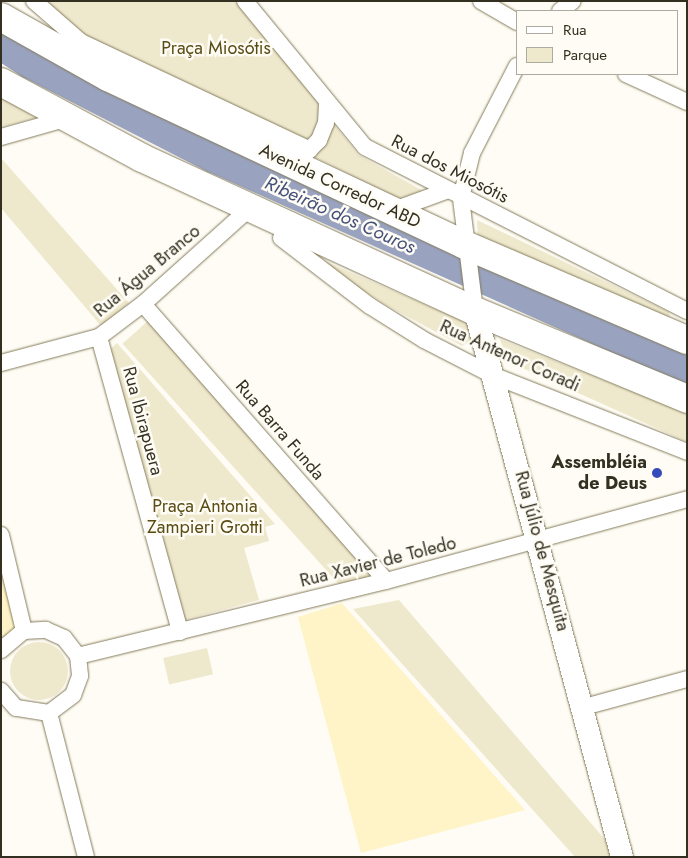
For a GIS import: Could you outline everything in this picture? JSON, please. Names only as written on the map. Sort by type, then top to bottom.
[{"type":"highway","name":"Avenida Corredor ABD","points":[[1,17],[108,77],[298,159],[466,253],[687,340]]},
{"type":"highway","points":[[1,82],[65,119],[251,207],[687,399]]},
{"type":"street","points":[[34,1],[56,25],[82,42],[264,129],[298,159]]},
{"type":"street","name":"Rua dos Miosótis","points":[[245,1],[327,104],[365,147],[453,194],[687,311]]},
{"type":"street","points":[[481,1],[516,21]]},
{"type":"street","points":[[561,10],[573,1]]},
{"type":"street","name":"Rua Júlio de Mesquita","points":[[516,68],[453,194],[466,253],[474,304],[492,375],[540,540],[622,857]]},
{"type":"street","points":[[628,75],[687,102]]},
{"type":"street","points":[[298,159],[326,123],[327,104]]},
{"type":"street","points":[[1,138],[65,119]]},
{"type":"street","points":[[264,129],[298,159]]},
{"type":"street","points":[[391,211],[453,194]]},
{"type":"street","name":"Rua Água Branco","points":[[1,363],[99,338],[143,304],[251,207]]},
{"type":"street","name":"Rua Antenor Coradi","points":[[281,238],[370,306],[492,375],[687,452]]},
{"type":"street","name":"Rua Barra Funda","points":[[143,304],[386,581]]},
{"type":"street","name":"Rua Ibirapuera","points":[[99,338],[180,632]]},
{"type":"street","name":"Rua Xavier de Toledo","points":[[78,656],[386,581],[687,499]]},
{"type":"street","points":[[1,535],[24,631]]},
{"type":"street","points":[[1,650],[24,631],[46,630],[64,638],[78,656],[80,676],[76,692],[63,706],[49,713],[16,708],[1,691]]},
{"type":"street","points":[[584,707],[687,680]]},
{"type":"street","points":[[49,713],[86,857]]},
{"type":"shaded area","points":[[1,553],[18,628],[1,641]]},
{"type":"shaded area","points":[[342,603],[525,810],[361,853],[298,617]]},
{"type":"green space","name":"Praça Miosótis","points":[[41,1],[239,1],[322,105],[322,123],[308,146],[86,36]]},
{"type":"green space","points":[[1,96],[40,117],[1,127]]},
{"type":"green space","points":[[328,117],[359,155],[425,192],[401,200],[308,154]]},
{"type":"green space","points":[[1,158],[129,303],[102,327],[1,208]]},
{"type":"green space","points":[[477,220],[669,312],[670,316],[667,321],[478,244]]},
{"type":"green space","points":[[308,254],[468,323],[476,339],[462,346],[384,304]]},
{"type":"green space","points":[[150,319],[380,574],[352,599],[123,344]]},
{"type":"green space","points":[[500,339],[687,413],[687,442],[507,361]]},
{"type":"green space","name":"Praça Antonia Zampieri Grotti","points":[[117,343],[275,524],[265,527],[269,541],[244,548],[259,600],[182,621],[107,352]]},
{"type":"green space","points":[[399,600],[608,843],[612,857],[575,857],[353,609]]},
{"type":"green space","points":[[39,642],[55,647],[63,655],[68,671],[63,687],[55,695],[39,700],[23,695],[15,687],[10,671],[15,655],[23,647]]},
{"type":"green space","points":[[207,648],[213,674],[169,684],[163,658]]},
{"type":"waterway","name":"Ribeirão dos Couros","points":[[1,45],[30,64],[214,158],[687,370]]},
{"type":"place","name":"Assembléia de Deus","points":[[657,473]]}]
